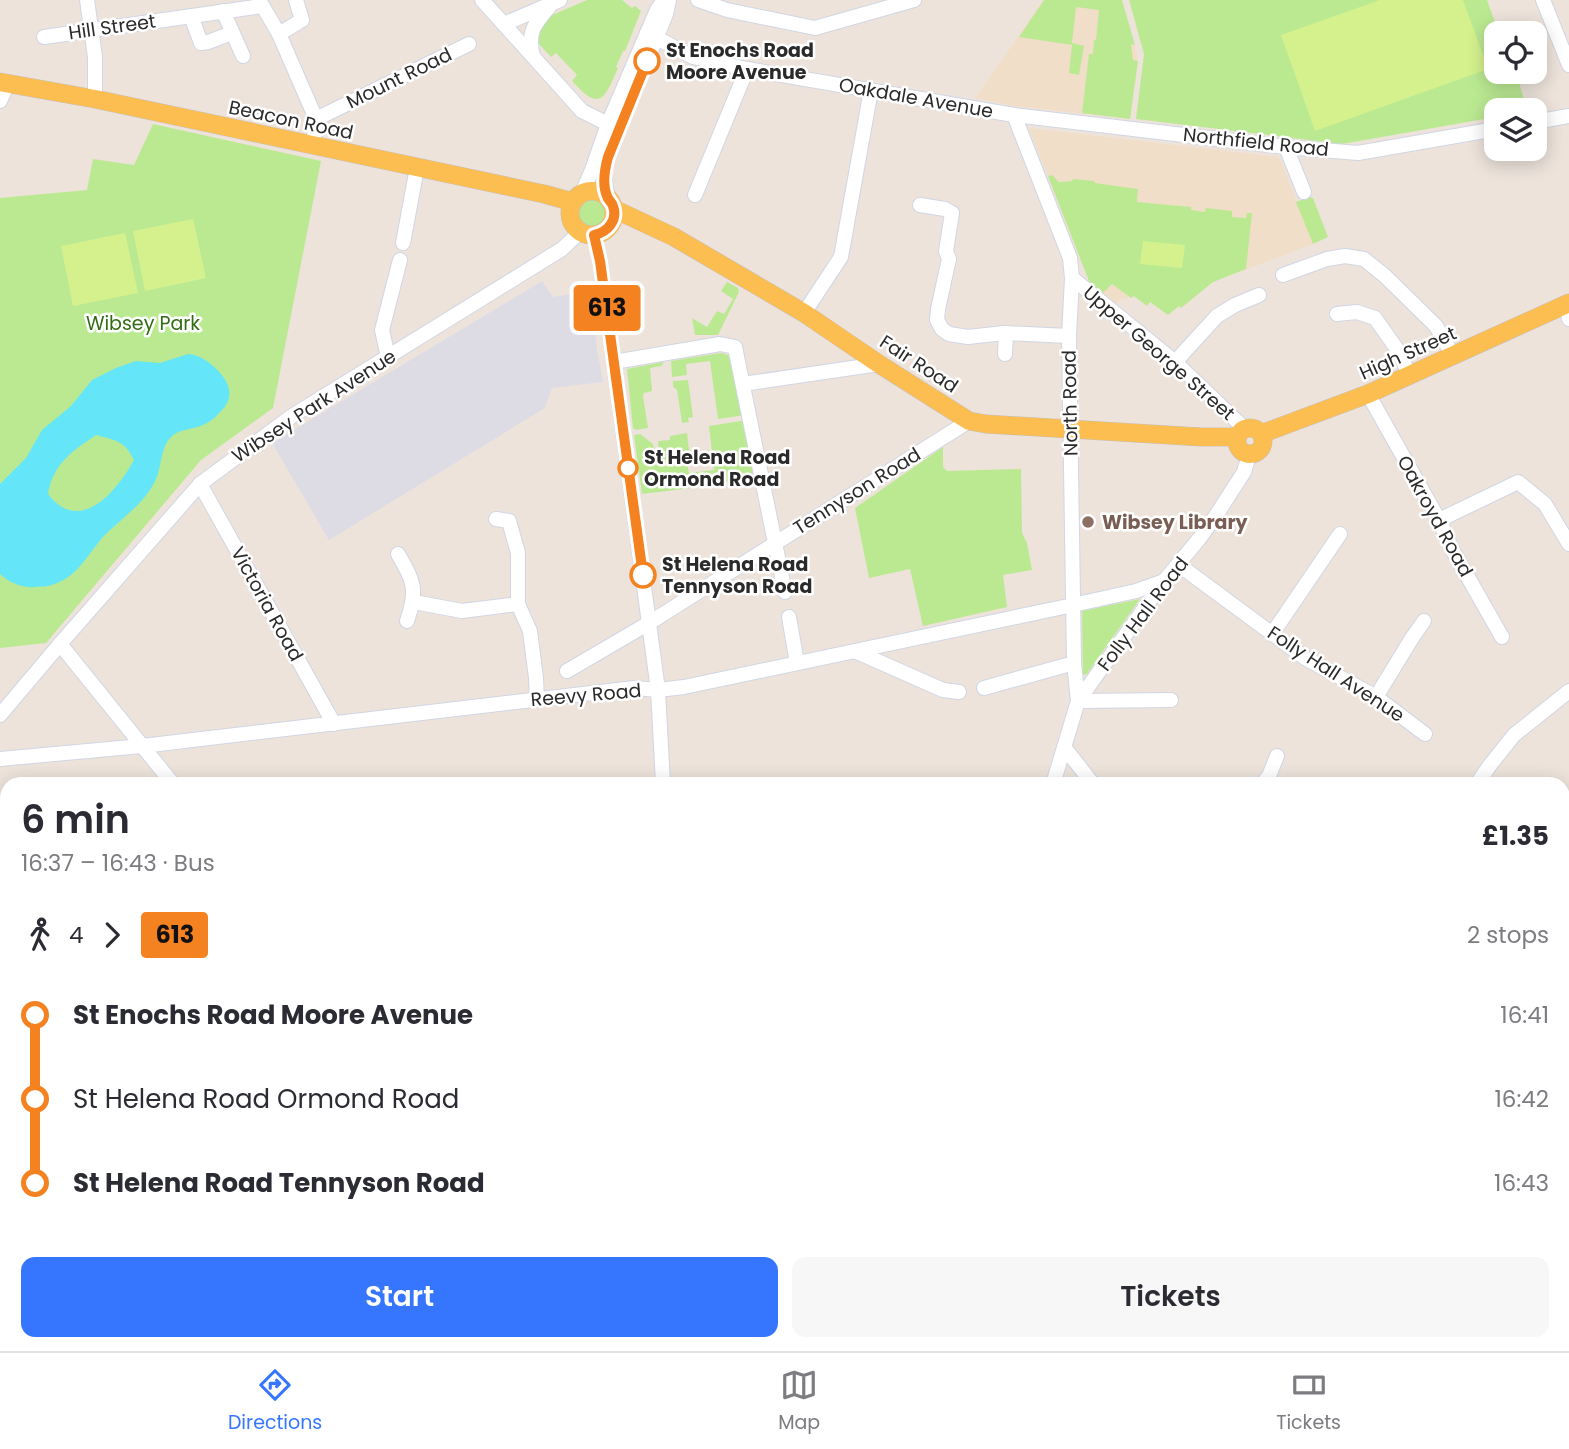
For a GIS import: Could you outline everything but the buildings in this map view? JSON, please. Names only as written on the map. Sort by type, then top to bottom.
[{"type":"main road","name":"Beacon Road","points":[[4,83],[95,99],[544,194],[577,198]]},
{"type":"main road","points":[[589,191],[596,191],[611,203],[614,217],[611,226],[605,231],[587,233],[575,226],[570,211],[577,198],[589,191]]},
{"type":"main road","name":"Fair Road","points":[[611,203],[804,313],[969,421],[1201,437],[1248,433]]},
{"type":"main road","name":"High Street","points":[[1248,433],[1368,394],[1409,374],[1568,309]]},
{"type":"main road","points":[[1248,433],[1236,442],[1240,450],[1249,455]]},
{"type":"street","points":[[87,0],[95,57],[95,99]]},
{"type":"street","points":[[279,34],[302,20],[296,0]]},
{"type":"street","points":[[482,0],[582,111],[608,124]]},
{"type":"street","points":[[577,198],[592,170],[608,124],[652,35],[666,14],[667,0]]},
{"type":"street","points":[[698,0],[727,10],[815,28],[914,0]]},
{"type":"street","points":[[1543,0],[1569,65]]},
{"type":"street","points":[[504,24],[556,2]]},
{"type":"street","points":[[533,56],[530,44],[532,29],[556,2]]},
{"type":"street","points":[[260,3],[279,34],[316,119],[313,146]]},
{"type":"street","name":"Hill Street","points":[[44,37],[223,11],[260,3]]},
{"type":"street","points":[[223,11],[243,56]]},
{"type":"street","points":[[191,16],[201,43],[232,33]]},
{"type":"street","points":[[611,203],[604,172],[652,35]]},
{"type":"street","name":"Oakdale Avenue","points":[[652,35],[693,57],[747,69],[1014,115]]},
{"type":"street","name":"Mount Road","points":[[316,119],[469,44]]},
{"type":"street","points":[[695,195],[747,69]]},
{"type":"street","points":[[0,101],[4,83]]},
{"type":"street","points":[[804,313],[841,257],[871,90]]},
{"type":"street","name":"Northfield Road","points":[[1014,115],[1357,153],[1484,131]]},
{"type":"street","name":"North Road","points":[[1014,115],[1070,258],[1074,663],[1078,701]]},
{"type":"street","points":[[1547,120],[1569,116]]},
{"type":"street","points":[[1286,147],[1304,192]]},
{"type":"street","points":[[403,243],[417,168]]},
{"type":"street","points":[[920,205],[945,209],[952,213],[946,251],[948,259],[937,320],[943,329],[949,334],[968,337],[1006,333],[1069,336]]},
{"type":"street","points":[[587,233],[600,261],[658,690],[663,777]]},
{"type":"street","name":"Wibsey Park Avenue","points":[[0,715],[201,484],[292,416],[587,233]]},
{"type":"street","points":[[1283,275],[1327,259],[1345,256],[1364,259],[1436,326],[1453,356]]},
{"type":"street","points":[[388,357],[382,330],[400,260]]},
{"type":"street","name":"Upper George Street","points":[[1072,278],[1175,362],[1248,433]]},
{"type":"street","points":[[1175,362],[1217,316],[1235,304],[1259,295]]},
{"type":"street","points":[[1336,314],[1357,312],[1375,318],[1399,352],[1409,374]]},
{"type":"street","points":[[1005,354],[1006,333]]},
{"type":"street","points":[[614,362],[720,344],[735,347],[785,592]]},
{"type":"street","points":[[743,384],[879,364]]},
{"type":"street","name":"Oakroyd Road","points":[[1368,394],[1502,637]]},
{"type":"street","name":"Tennyson Road","points":[[567,671],[969,421]]},
{"type":"street","name":"Folly Hall Road","points":[[1055,777],[1078,701],[1164,581],[1208,527],[1238,483],[1249,455]]},
{"type":"street","points":[[1439,520],[1518,482],[1545,504],[1569,543]]},
{"type":"street","name":"Victoria Road","points":[[201,484],[334,724]]},
{"type":"street","points":[[496,519],[509,521],[518,553],[518,604],[530,631],[537,699]]},
{"type":"street","points":[[1272,634],[1340,534]]},
{"type":"street","points":[[398,554],[410,575],[414,590],[414,602],[407,621]]},
{"type":"street","name":"Folly Hall Avenue","points":[[1179,565],[1305,658],[1377,697],[1425,734]]},
{"type":"street","name":"Reevy Road","points":[[0,759],[142,746],[634,688],[658,690],[684,687],[1073,605],[1136,591],[1164,581]]},
{"type":"street","points":[[414,602],[462,611],[518,604]]},
{"type":"street","points":[[789,617],[797,663]]},
{"type":"street","points":[[1377,697],[1424,621]]},
{"type":"street","points":[[60,643],[167,777]]},
{"type":"street","points":[[857,652],[943,690],[959,692]]},
{"type":"street","points":[[984,688],[1074,663]]},
{"type":"street","points":[[1482,777],[1514,735],[1569,691]]},
{"type":"street","name":"Folly Hall Road","points":[[1078,701],[1171,700]]},
{"type":"street","points":[[1064,747],[1088,777]]},
{"type":"street","points":[[1268,777],[1278,756]]},
{"type":"shaded area","points":[[1044,0],[1122,0],[1138,58],[1130,119],[1013,106],[975,98]]},
{"type":"shaded area","points":[[1029,128],[1279,157],[1313,244],[1213,282],[1168,315],[1150,302],[1147,306],[1133,295],[1115,305],[1089,281]]},
{"type":"shaded area","points":[[542,281],[553,297],[591,291],[603,382],[552,388],[545,408],[329,540],[272,443]]},
{"type":"green space","points":[[587,0],[622,0],[641,11],[609,88],[600,98],[595,99],[581,91],[572,81],[577,75],[556,53],[551,57],[538,43],[537,31],[550,16]]},
{"type":"green space","points":[[1044,0],[1122,0],[1135,45],[1131,44],[1133,60],[1138,61],[1130,119],[1082,113],[1089,54],[1093,54],[1099,10],[1076,7],[1072,43],[1084,46],[1079,75],[1069,73],[1072,45],[1019,37]]},
{"type":"green space","points":[[1129,0],[1487,0],[1495,21],[1484,21],[1484,84],[1519,84],[1524,98],[1484,98],[1484,119],[1342,144],[1136,119],[1144,54]]},
{"type":"green space","points":[[1380,0],[1463,0],[1484,58],[1484,70],[1315,131],[1281,35]]},
{"type":"green space","name":"Wibsey Park","points":[[153,124],[321,161],[273,408],[201,460],[46,643],[0,648],[0,198],[87,190],[93,159],[134,165]]},
{"type":"green space","points":[[1052,175],[1059,182],[1073,179],[1138,189],[1137,202],[1191,207],[1191,210],[1205,212],[1206,208],[1232,211],[1232,217],[1246,218],[1247,213],[1252,213],[1246,269],[1213,282],[1168,315],[1150,302],[1147,306],[1134,296],[1131,298],[1112,284],[1102,294],[1089,281],[1048,176]]},
{"type":"green space","points":[[592,194],[604,199],[609,211],[604,223],[592,228],[580,223],[575,211],[580,199]]},
{"type":"green space","points":[[1313,198],[1328,237],[1313,244],[1296,202]]},
{"type":"green space","points":[[193,219],[206,278],[145,291],[133,231]]},
{"type":"green space","points":[[125,233],[138,293],[73,306],[61,246]]},
{"type":"green space","points":[[1143,241],[1185,245],[1182,268],[1140,264]]},
{"type":"green space","points":[[727,282],[738,288],[739,292],[718,335],[695,335],[692,318],[707,327],[717,311],[724,314],[733,299],[721,291]]},
{"type":"green space","points":[[721,353],[728,355],[730,359],[746,415],[718,419],[710,361],[686,364],[687,375],[672,377],[671,361]]},
{"type":"green space","points":[[664,362],[661,366],[650,368],[652,391],[644,393],[643,396],[648,428],[636,430],[633,428],[627,369]]},
{"type":"green space","points":[[688,380],[693,417],[688,418],[689,422],[682,423],[673,381]]},
{"type":"green space","points":[[747,420],[759,475],[700,487],[642,494],[634,435],[640,434],[653,444],[656,460],[664,466],[687,463],[689,473],[714,470],[709,426]]},
{"type":"green space","points":[[687,433],[690,459],[664,462],[659,458],[658,441],[670,440],[670,436]]},
{"type":"green space","points":[[943,447],[943,467],[947,471],[1021,469],[1022,533],[1027,543],[1032,570],[1003,575],[1007,607],[923,626],[910,569],[869,578],[855,508]]},
{"type":"green space","points":[[1140,599],[1086,675],[1083,674],[1082,611]]},
{"type":"water","points":[[188,354],[204,359],[226,381],[229,398],[226,404],[207,423],[171,437],[149,491],[137,506],[102,538],[71,575],[57,583],[41,587],[19,585],[4,578],[0,574],[0,484],[26,458],[42,430],[71,406],[92,380],[136,361],[160,363]],"holes":[[[96,435],[119,442],[134,460],[118,484],[97,504],[85,510],[73,511],[60,506],[48,494],[54,474],[65,459]]]},
{"type":"bus line","name":"613","points":[[643,575],[600,261],[594,235],[611,226],[614,217],[612,202],[607,196],[604,172],[647,61]]},
{"type":"place","name":"St Enochs Road Moore Avenue","points":[[647,61]]},
{"type":"place","name":"St Helena Road Ormond Road","points":[[628,468]]},
{"type":"place","name":"Wibsey Library","points":[[1088,522]]},
{"type":"place","name":"St Helena Road Tennyson Road","points":[[643,575]]}]
